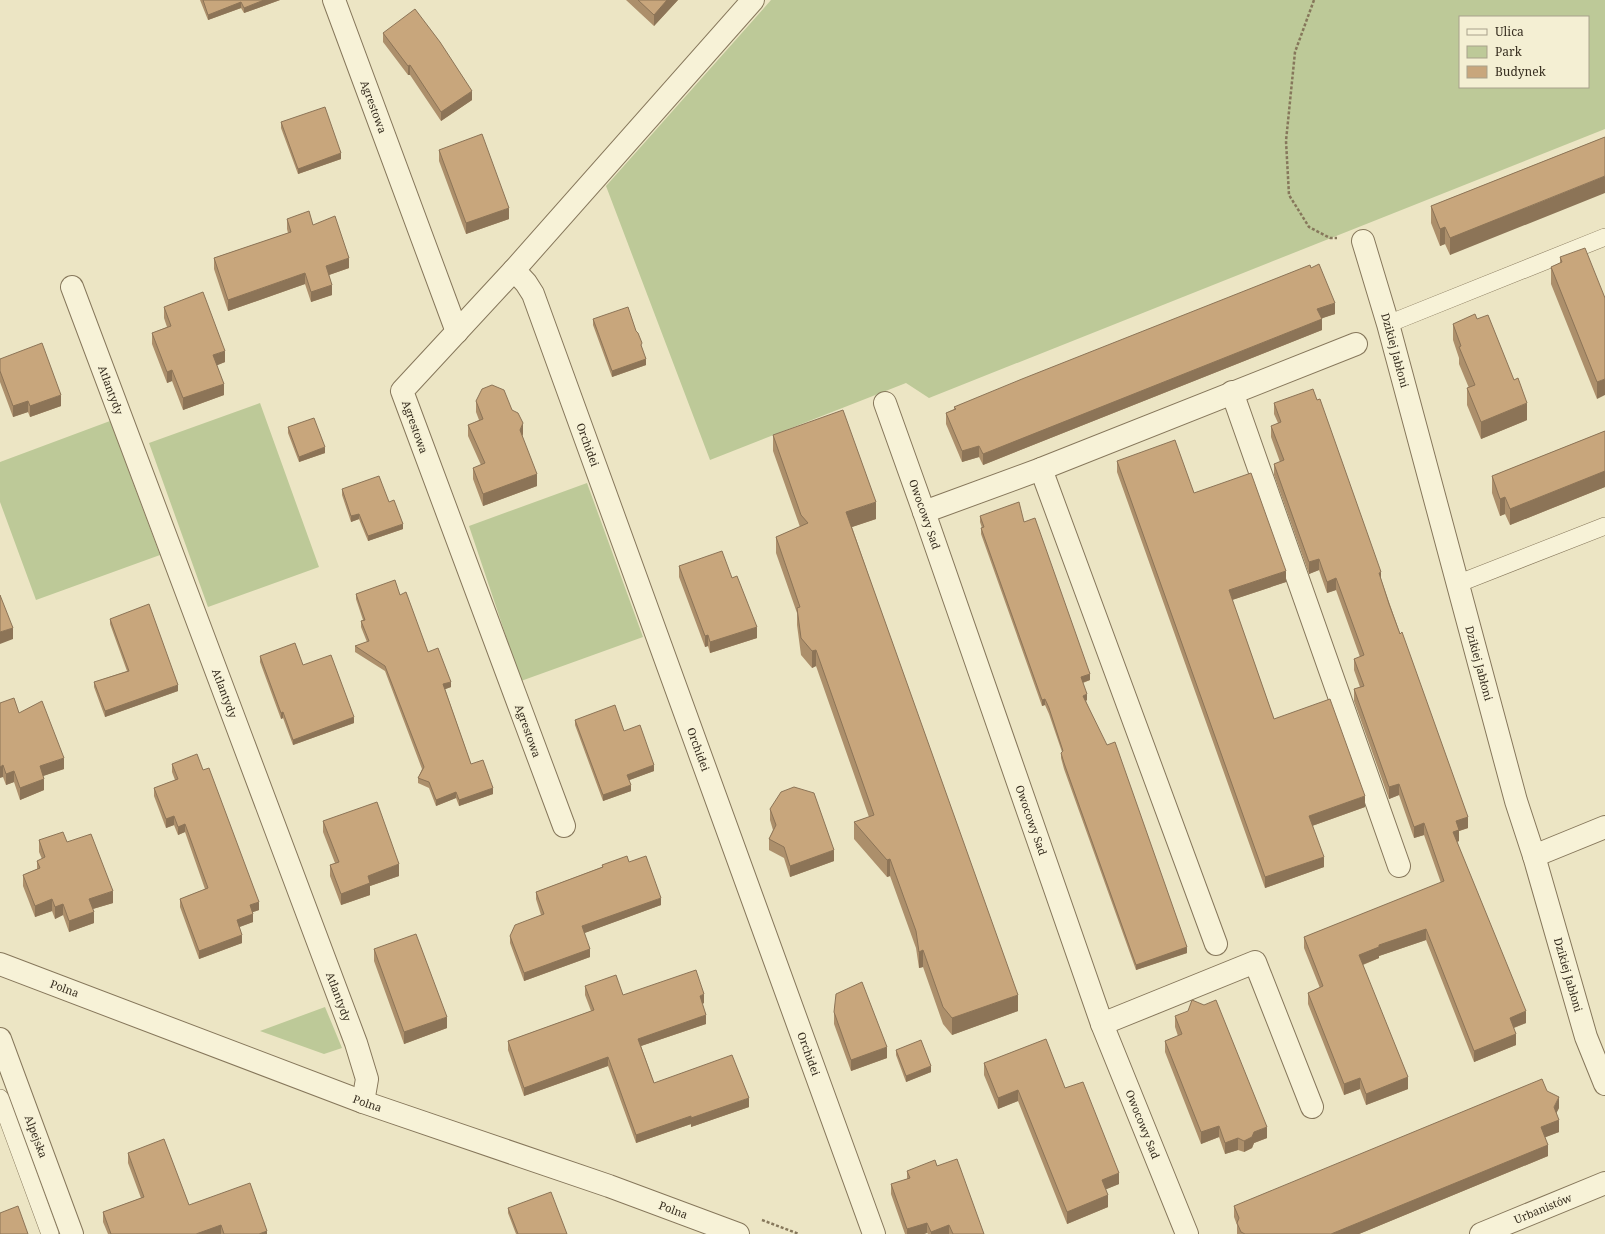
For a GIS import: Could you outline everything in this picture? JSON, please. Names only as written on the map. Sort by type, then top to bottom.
[{"type":"street","name":"Agrestowa","points":[[334,0],[457,332],[402,391],[564,826]]},
{"type":"street","points":[[457,332],[514,270],[753,0]]},
{"type":"street","name":"Dzikiej Jabłoni","points":[[1363,241],[1388,324],[1516,801],[1534,856],[1586,1037],[1605,1084]]},
{"type":"street","name":"Orchidei","points":[[514,270],[526,283],[533,294],[874,1234]]},
{"type":"street","name":"Atlantydy","points":[[72,287],[356,1043],[367,1079],[363,1102]]},
{"type":"street","points":[[924,512],[1041,469],[1356,344]]},
{"type":"street","points":[[1232,392],[1399,866]]},
{"type":"street","name":"Owocowy Sad","points":[[885,403],[1102,1024],[1187,1234]]},
{"type":"street","points":[[1041,469],[1216,944]]},
{"type":"street","points":[[1534,856],[1605,827]]},
{"type":"street","points":[[1102,1024],[1255,962],[1312,1107]]},
{"type":"street","name":"Polna","points":[[0,964],[363,1102],[609,1186],[738,1234]]},
{"type":"street","name":"Alpejska","points":[[0,1039],[72,1234]]},
{"type":"street","name":"Urbanistów","points":[[1482,1234],[1605,1182]]},
{"type":"lane","points":[[1388,324],[1605,237]]},
{"type":"lane","points":[[1457,584],[1605,526]]},
{"type":"lane","points":[[0,1098],[50,1234]]},
{"type":"path","points":[[1314,0],[1295,52],[1286,141],[1289,195],[1309,227],[1330,238],[1363,241]]},
{"type":"green space","points":[[771,0],[1605,0],[1605,129],[929,398],[906,383],[710,460],[606,186]]},
{"type":"green space","points":[[260,403],[319,567],[208,607],[149,443]]},
{"type":"green space","points":[[110,421],[160,555],[36,600],[0,502],[0,462]]},
{"type":"green space","points":[[587,483],[643,637],[521,681],[469,526]]},
{"type":"green space","points":[[325,1007],[342,1048],[324,1054],[260,1031]]},
{"type":"building","points":[[203,0],[264,0],[244,8],[241,2],[208,15]]},
{"type":"building","points":[[638,0],[667,0],[654,15]]},
{"type":"building","points":[[415,9],[440,42],[472,91],[441,112],[410,65],[408,66],[383,33]]},
{"type":"building","points":[[325,107],[341,153],[298,169],[281,122]]},
{"type":"building","points":[[482,134],[509,208],[466,223],[439,150]]},
{"type":"building","points":[[1605,137],[1605,176],[1450,238],[1445,227],[1440,229],[1431,206]]},
{"type":"building","points":[[309,211],[313,225],[335,216],[349,258],[326,266],[332,285],[311,292],[305,273],[228,300],[214,258],[291,232],[287,219]]},
{"type":"building","points":[[1585,248],[1605,298],[1605,379],[1597,382],[1551,267],[1562,262],[1560,257]]},
{"type":"building","points":[[1319,264],[1335,303],[1317,309],[1322,319],[983,454],[979,446],[962,451],[946,413],[956,409],[954,407],[1310,265],[1311,268]]},
{"type":"building","points":[[203,292],[225,351],[213,355],[224,384],[183,398],[172,370],[167,372],[152,333],[171,326],[164,307]]},
{"type":"building","points":[[628,307],[636,331],[642,343],[641,345],[646,359],[612,371],[593,319]]},
{"type":"building","points":[[1475,314],[1477,319],[1488,315],[1514,380],[1518,378],[1527,403],[1481,422],[1467,388],[1475,385],[1459,347],[1461,346],[1453,324]]},
{"type":"building","points":[[42,343],[61,395],[30,406],[28,401],[13,406],[0,371],[0,359]]},
{"type":"building","points":[[492,385],[504,390],[512,410],[518,413],[523,423],[520,430],[537,474],[483,494],[473,468],[485,463],[468,425],[483,419],[476,401],[482,389]]},
{"type":"building","points":[[1313,389],[1317,400],[1320,399],[1381,572],[1379,573],[1389,604],[1400,634],[1402,632],[1468,817],[1456,821],[1459,830],[1453,832],[1526,1011],[1510,1018],[1516,1034],[1474,1051],[1426,929],[1379,945],[1379,947],[1359,955],[1408,1077],[1366,1094],[1360,1078],[1344,1084],[1308,993],[1323,986],[1304,937],[1444,881],[1424,823],[1414,827],[1399,784],[1389,787],[1354,689],[1364,686],[1354,659],[1364,655],[1336,578],[1327,582],[1319,559],[1309,562],[1274,464],[1284,460],[1271,426],[1281,422],[1274,403]]},
{"type":"building","points":[[843,410],[876,502],[846,512],[1018,995],[952,1018],[943,1007],[923,950],[919,952],[916,931],[890,859],[887,860],[854,822],[874,815],[816,650],[812,651],[801,638],[797,608],[800,607],[776,537],[808,523],[801,515],[773,435]]},
{"type":"building","points":[[314,418],[325,447],[299,457],[288,427]]},
{"type":"building","points":[[1605,431],[1605,471],[1510,509],[1505,497],[1500,499],[1492,476]]},
{"type":"building","points":[[1175,440],[1194,493],[1251,473],[1286,571],[1229,590],[1274,719],[1330,699],[1365,796],[1309,816],[1324,857],[1265,877],[1117,461]]},
{"type":"building","points":[[379,476],[389,502],[394,500],[403,524],[368,536],[359,514],[351,516],[342,489]]},
{"type":"building","points":[[1019,502],[1024,522],[1035,518],[1090,674],[1081,677],[1087,694],[1083,696],[1107,745],[1115,742],[1187,947],[1136,965],[1064,763],[1061,753],[1063,751],[1049,708],[1045,699],[1042,700],[981,528],[984,527],[980,516]]},
{"type":"building","points":[[722,551],[732,578],[737,576],[757,627],[710,642],[708,635],[705,636],[679,566]]},
{"type":"building","points":[[395,580],[400,595],[406,592],[428,652],[438,648],[451,682],[443,684],[471,764],[483,760],[493,788],[459,800],[456,792],[436,800],[429,782],[418,778],[424,767],[385,666],[355,646],[369,641],[361,621],[365,620],[356,594]]},
{"type":"building","points":[[0,595],[13,628],[0,632]]},
{"type":"building","points":[[149,604],[178,685],[105,711],[94,682],[129,671],[110,619]]},
{"type":"building","points":[[295,643],[303,665],[331,655],[354,717],[293,740],[283,712],[281,713],[260,656]]},
{"type":"building","points":[[14,698],[19,713],[42,701],[64,758],[40,766],[44,779],[20,788],[14,771],[6,774],[3,765],[0,767],[0,703]]},
{"type":"building","points":[[615,705],[624,731],[640,725],[654,765],[627,775],[631,785],[603,795],[575,720]]},
{"type":"building","points":[[197,754],[203,770],[209,768],[259,902],[250,905],[253,914],[237,920],[242,935],[199,951],[180,899],[208,888],[185,824],[178,827],[174,816],[166,819],[154,788],[178,779],[172,764]]},
{"type":"building","points":[[794,787],[814,793],[834,850],[790,866],[784,847],[769,839],[776,825],[770,809],[781,792]]},
{"type":"building","points":[[377,802],[399,864],[368,876],[370,883],[341,894],[330,865],[339,862],[323,821]]},
{"type":"building","points":[[63,832],[67,842],[91,834],[113,891],[89,899],[94,912],[69,921],[63,904],[55,907],[52,899],[35,906],[23,875],[40,868],[37,861],[45,857],[39,840]]},
{"type":"building","points":[[627,856],[629,862],[646,856],[661,898],[582,926],[590,949],[524,973],[510,936],[515,925],[544,914],[536,892],[603,867],[602,865]]},
{"type":"building","points":[[416,934],[447,1017],[404,1032],[374,949]]},
{"type":"building","points":[[696,970],[704,994],[700,996],[706,1015],[638,1039],[654,1083],[732,1055],[749,1098],[636,1135],[608,1057],[524,1088],[508,1041],[594,1010],[585,986],[616,975],[623,995]]},
{"type":"building","points":[[862,982],[887,1047],[851,1060],[834,1012],[836,994]]},
{"type":"building","points":[[1192,1000],[1204,1005],[1216,1000],[1267,1127],[1254,1132],[1252,1137],[1244,1141],[1238,1138],[1225,1143],[1219,1126],[1201,1132],[1165,1041],[1182,1034],[1175,1016],[1188,1011]]},
{"type":"building","points":[[1046,1039],[1065,1088],[1083,1082],[1119,1173],[1102,1180],[1108,1195],[1067,1212],[1018,1090],[998,1098],[984,1063]]},
{"type":"building","points":[[921,1040],[931,1066],[906,1076],[896,1050]]},
{"type":"building","points":[[1542,1079],[1547,1091],[1559,1097],[1554,1107],[1559,1120],[1541,1127],[1548,1145],[1331,1234],[1245,1234],[1241,1232],[1237,1223],[1239,1218],[1234,1206]]},
{"type":"building","points":[[164,1139],[189,1205],[250,1183],[267,1231],[259,1234],[224,1234],[221,1225],[196,1234],[111,1234],[103,1212],[144,1197],[128,1153]]},
{"type":"building","points":[[957,1159],[984,1234],[953,1234],[949,1225],[931,1232],[927,1223],[907,1229],[891,1184],[910,1178],[907,1171],[935,1160],[937,1166]]},
{"type":"building","points":[[551,1192],[567,1234],[518,1234],[508,1208]]},
{"type":"building","points":[[18,1206],[28,1234],[0,1234],[0,1213]]}]
